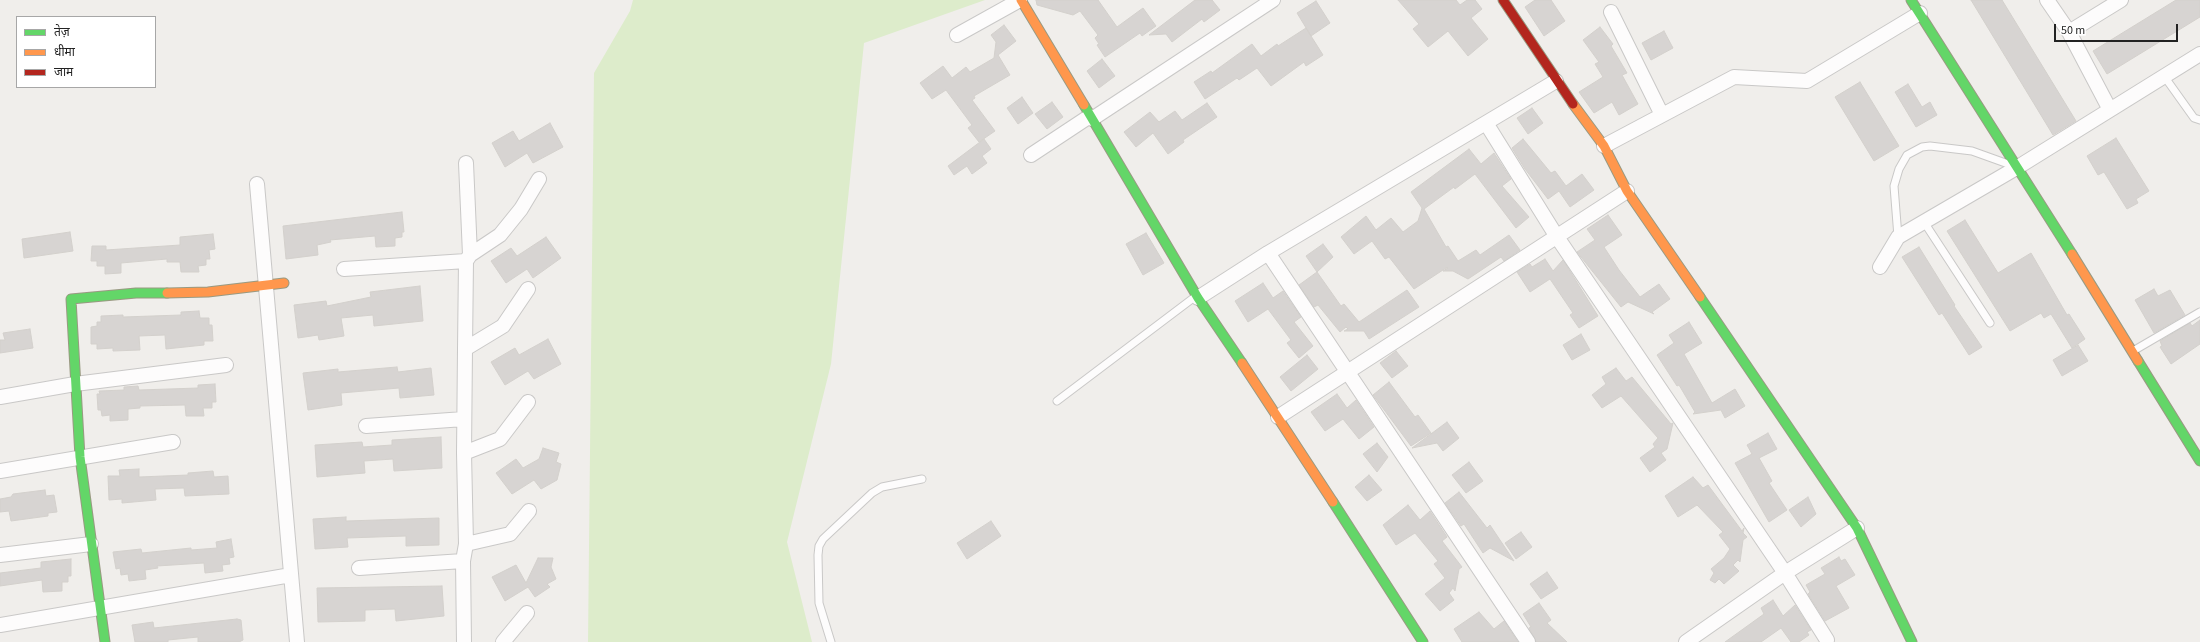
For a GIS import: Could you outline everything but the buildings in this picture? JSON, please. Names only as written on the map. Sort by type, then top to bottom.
[{"type":"street","points":[[957,35],[1020,0],[1197,297],[1278,417],[1423,642]]},
{"type":"street","points":[[1031,155],[1273,0]]},
{"type":"street","points":[[1503,0],[1556,81],[1604,146],[1627,191],[1857,528],[1912,642]]},
{"type":"street","points":[[1911,0],[2018,167],[2200,462]]},
{"type":"street","points":[[2047,0],[2069,32],[2109,108]]},
{"type":"street","points":[[2069,32],[2121,0]]},
{"type":"street","points":[[1611,12],[1662,115]]},
{"type":"street","points":[[1604,146],[1734,77],[1807,81],[1920,13]]},
{"type":"street","points":[[1880,266],[1898,237],[2018,167],[2109,108],[2200,54]]},
{"type":"street","points":[[1197,297],[1556,81]]},
{"type":"street","points":[[1486,123],[1557,237],[1785,573],[1827,640]]},
{"type":"street","points":[[464,642],[463,561],[466,544],[464,419],[468,258],[466,163]]},
{"type":"street","points":[[344,269],[468,258],[500,236],[522,209],[539,179]]},
{"type":"street","points":[[257,184],[297,642]]},
{"type":"street","points":[[1278,417],[1627,191]]},
{"type":"street","points":[[1268,253],[1528,642]]},
{"type":"street","points":[[105,642],[99,608],[80,457],[71,299],[136,293],[208,292],[284,283]]},
{"type":"street","points":[[465,349],[502,326],[528,289]]},
{"type":"street","points":[[0,397],[75,384],[226,365]]},
{"type":"street","points":[[464,453],[500,439],[528,402]]},
{"type":"street","points":[[366,426],[464,419]]},
{"type":"street","points":[[0,471],[173,442]]},
{"type":"street","points":[[466,544],[510,534],[529,511]]},
{"type":"street","points":[[1686,642],[1785,573],[1857,528]]},
{"type":"street","points":[[0,555],[91,544]]},
{"type":"street","points":[[359,568],[463,561]]},
{"type":"street","points":[[0,625],[291,575]]},
{"type":"street","points":[[503,642],[527,613]]},
{"type":"lane","points":[[2164,76],[2194,118],[2200,120]]},
{"type":"lane","points":[[1898,237],[1894,186],[1907,155],[1922,147],[1930,146],[1972,151],[2018,167]]},
{"type":"lane","points":[[1924,222],[1990,323]]},
{"type":"lane","points":[[1057,401],[1197,297]]},
{"type":"lane","points":[[2132,352],[2200,312]]},
{"type":"lane","points":[[830,642],[819,603],[819,546],[823,539],[872,493],[882,487],[922,479]]},
{"type":"green space","points":[[633,0],[985,0],[864,43],[831,364],[787,542],[812,642],[588,642],[594,73],[630,11]]},
{"type":"traffic: fast","points":[[1911,0],[2072,254]]},
{"type":"traffic: fast","points":[[1084,105],[1198,298],[1242,363]]},
{"type":"traffic: fast","points":[[105,642],[80,457],[71,299],[136,293],[167,293]]},
{"type":"traffic: fast","points":[[1700,297],[1857,528],[1912,642]]},
{"type":"traffic: fast","points":[[2138,361],[2200,461]]},
{"type":"traffic: fast","points":[[1333,502],[1423,642]]},
{"type":"traffic: slow","points":[[1021,0],[1084,105]]},
{"type":"traffic: slow","points":[[1573,104],[1604,146],[1627,191],[1700,297]]},
{"type":"traffic: slow","points":[[2072,254],[2138,361]]},
{"type":"traffic: slow","points":[[167,293],[208,292],[284,283]]},
{"type":"traffic: slow","points":[[1242,363],[1333,502]]},
{"type":"traffic: jam","points":[[1503,0],[1573,104]]}]
